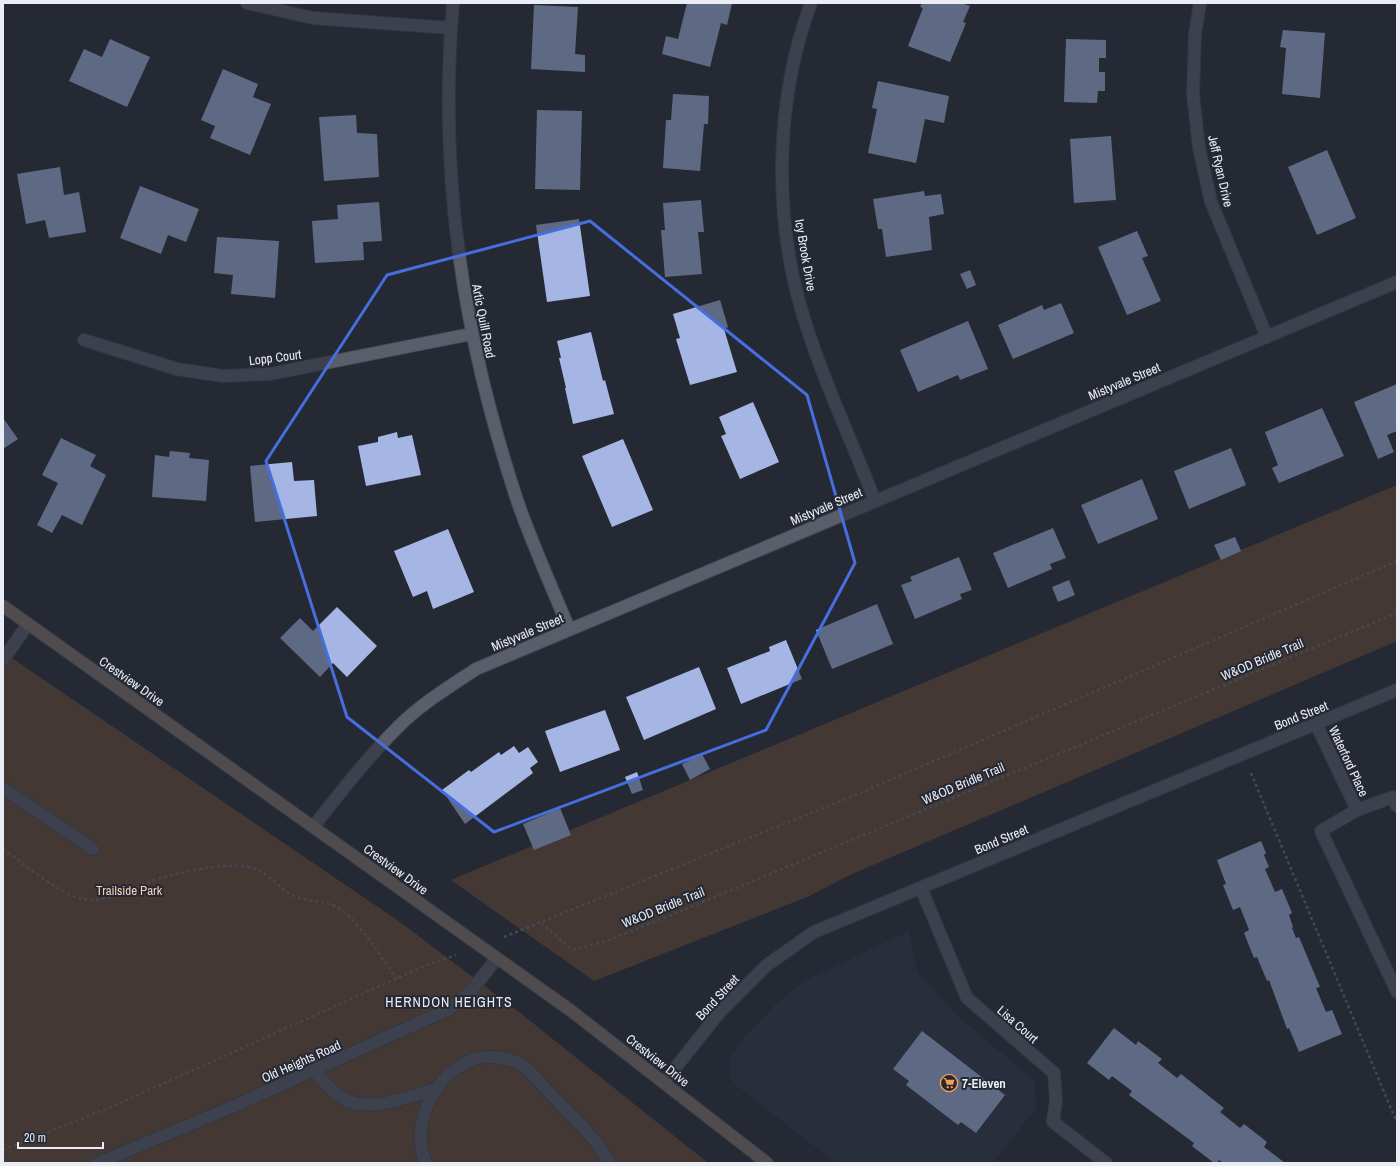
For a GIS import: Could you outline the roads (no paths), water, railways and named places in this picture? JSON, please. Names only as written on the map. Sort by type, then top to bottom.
[{"type":"main road","name":"Crestview Drive","points":[[3,606],[570,1010],[767,1163]]},
{"type":"street","points":[[247,3],[313,18],[451,28]]},
{"type":"street","name":"Artic Quill Road","points":[[453,3],[449,115],[452,202],[464,291],[485,393],[518,502],[569,629]]},
{"type":"street","name":"Icy Brook Drive","points":[[811,3],[805,19],[790,81],[783,138],[783,197],[789,255],[802,314],[814,349],[875,501]]},
{"type":"street","name":"Jeff Ryan Drive","points":[[1200,3],[1195,34],[1193,94],[1199,148],[1211,202],[1267,337]]},
{"type":"street","name":"Mistyvale Street","points":[[313,827],[369,758],[399,726],[434,696],[476,669],[1397,282]]},
{"type":"street","name":"Lopp Court","points":[[84,340],[177,369],[223,376],[270,374],[472,334]]},
{"type":"street","points":[[3,660],[28,624]]},
{"type":"street","name":"Bond Street","points":[[664,1082],[719,1013],[767,965],[814,932],[1397,690]]},
{"type":"street","name":"Waterford Place","points":[[1316,724],[1357,810]]},
{"type":"street","points":[[3,788],[94,849]]},
{"type":"street","points":[[1397,806],[1393,797],[1357,810],[1321,831],[1397,992]]},
{"type":"street","name":"Lisa Court","points":[[921,888],[967,998],[1054,1073],[1056,1100],[1053,1122],[1106,1163]]},
{"type":"street","name":"Old Heights Road","points":[[98,1163],[232,1107],[449,1009],[471,991],[497,958]]},
{"type":"street","points":[[426,1163],[421,1153],[424,1113],[435,1090],[453,1072],[467,1062],[490,1057],[501,1057],[520,1064],[586,1130],[604,1152],[609,1163]]},
{"type":"street","points":[[313,1070],[341,1097],[352,1102],[374,1105],[435,1090]]},
{"type":"place","name":"7-Eleven","points":[[949,1083]]},
{"type":"district","name":"HERNDON HEIGHTS","points":[[449,1002]]},
{"type":"park label","name":"Trailside Park","points":[[129,890]]}]
